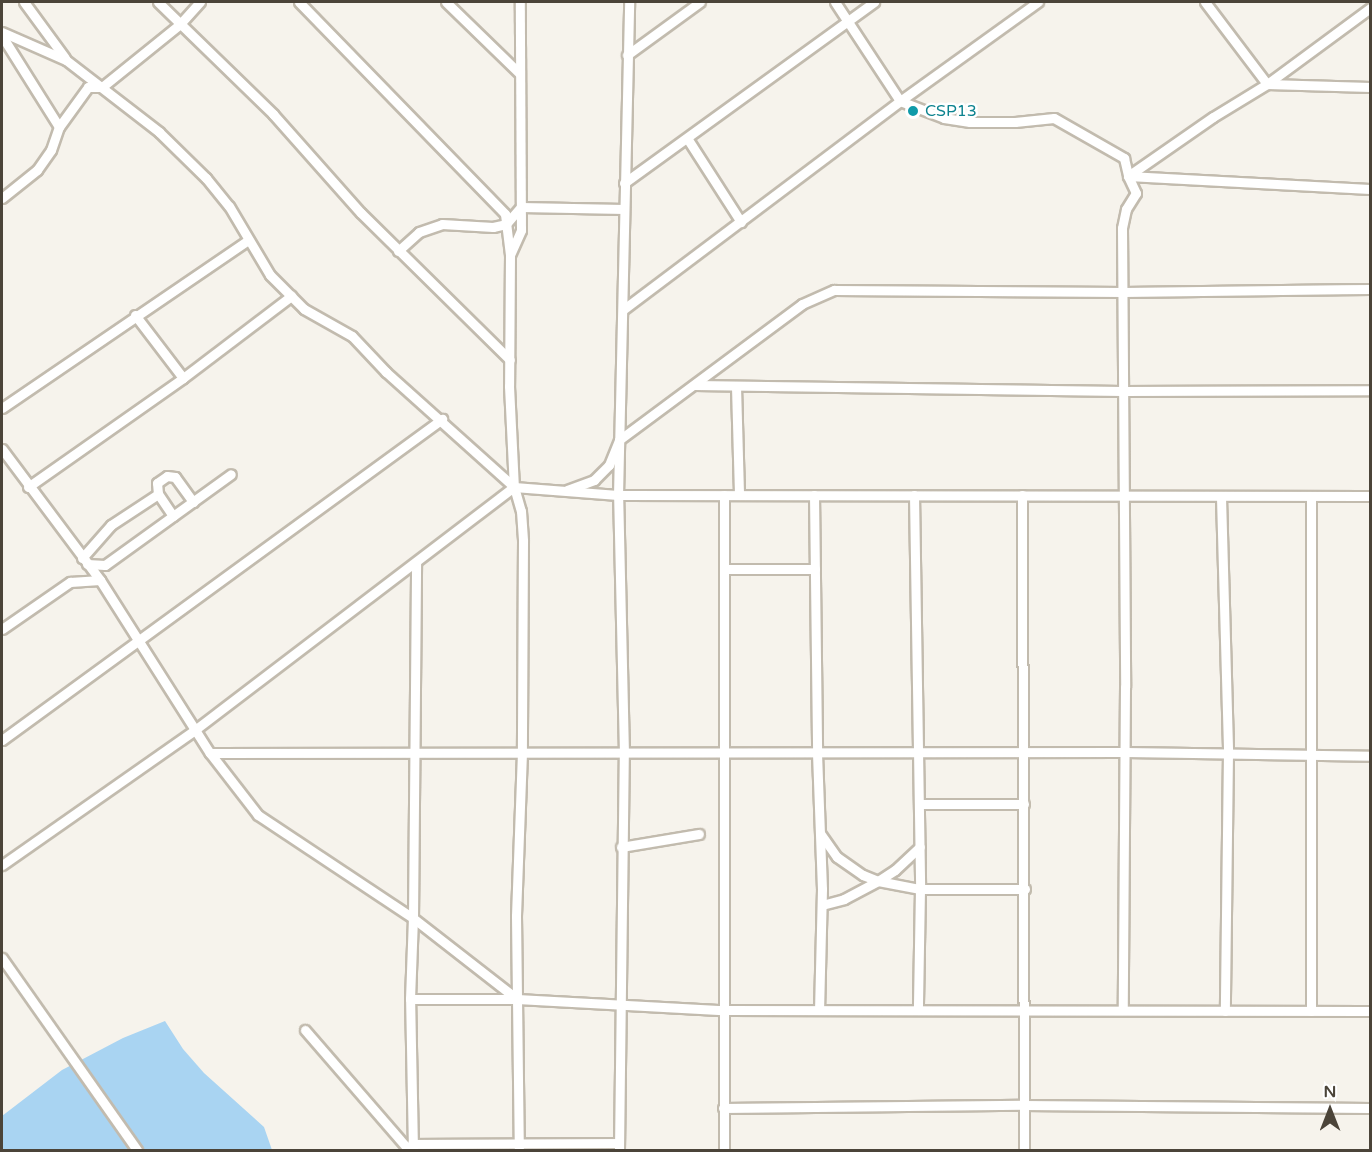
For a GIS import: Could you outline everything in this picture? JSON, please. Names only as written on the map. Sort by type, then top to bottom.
[{"type":"street","points":[[24,2],[66,60]]},
{"type":"street","points":[[158,2],[273,114],[361,213],[510,360]]},
{"type":"street","points":[[2,198],[37,170],[51,150],[59,128],[88,87],[102,87],[180,24],[200,2]]},
{"type":"street","points":[[299,2],[505,214],[510,255],[510,360],[514,487],[520,511],[523,541],[522,752],[516,916],[519,1147]]},
{"type":"street","points":[[446,2],[520,74]]},
{"type":"street","points":[[510,255],[521,230],[520,2]]},
{"type":"street","points":[[305,1030],[411,1148],[619,1147],[621,847],[624,754],[618,495],[624,309],[624,183],[629,2]]},
{"type":"street","points":[[627,54],[700,2]]},
{"type":"street","points":[[835,2],[849,20],[900,101],[944,118],[970,122],[1015,122],[1054,118],[1066,128],[1125,158],[1128,176],[1136,193],[1126,209],[1122,228],[1125,752],[1123,1009]]},
{"type":"street","points":[[624,183],[874,2]]},
{"type":"street","points":[[624,309],[900,101],[1038,2]]},
{"type":"street","points":[[1205,2],[1266,84]]},
{"type":"street","points":[[1128,176],[1213,117],[1266,84],[1371,8]]},
{"type":"street","points":[[2,34],[66,60],[159,132],[206,178],[229,206],[270,275],[304,309],[352,336],[384,370],[514,487],[618,495],[1371,496]]},
{"type":"street","points":[[2,34],[59,128]]},
{"type":"street","points":[[1266,84],[1371,87]]},
{"type":"street","points":[[687,138],[741,222]]},
{"type":"street","points":[[1128,176],[1371,189]]},
{"type":"street","points":[[398,251],[418,232],[442,224],[493,227],[506,224],[520,207]]},
{"type":"street","points":[[520,207],[624,209]]},
{"type":"street","points":[[2,408],[248,240]]},
{"type":"street","points":[[564,491],[594,480],[609,465],[619,440],[802,304],[834,290],[1123,292],[1371,289]]},
{"type":"street","points":[[28,487],[183,378],[291,296]]},
{"type":"street","points":[[135,315],[183,378]]},
{"type":"street","points":[[695,385],[1122,391],[1371,390]]},
{"type":"street","points":[[736,386],[739,495]]},
{"type":"street","points":[[2,740],[441,419]]},
{"type":"street","points":[[2,449],[28,487],[100,580],[210,753],[258,815],[413,918],[517,999]]},
{"type":"street","points":[[85,561],[105,565],[231,474]]},
{"type":"street","points":[[173,516],[158,494],[157,483],[167,476],[175,477],[193,502]]},
{"type":"street","points":[[2,865],[196,729],[514,487]]},
{"type":"street","points":[[85,561],[111,525],[158,494]]},
{"type":"street","points":[[724,495],[722,754],[724,1150]]},
{"type":"street","points":[[814,495],[817,753],[822,905],[819,1010]]},
{"type":"street","points":[[914,495],[920,847],[918,1009]]},
{"type":"street","points":[[1022,495],[1024,1150]]},
{"type":"street","points":[[1311,496],[1309,755],[1311,1011]]},
{"type":"street","points":[[1221,497],[1228,752],[1225,1011]]},
{"type":"street","points":[[411,1148],[410,999],[413,918],[416,562]]},
{"type":"street","points":[[724,570],[815,570]]},
{"type":"street","points":[[2,628],[70,582],[100,580]]},
{"type":"street","points":[[210,753],[1228,752],[1371,756]]},
{"type":"street","points":[[919,804],[1024,804]]},
{"type":"street","points":[[820,833],[837,857],[863,875],[878,881],[920,889],[1025,889]]},
{"type":"street","points":[[621,847],[699,834]]},
{"type":"street","points":[[822,905],[844,899],[878,881],[895,870],[920,847]]},
{"type":"street","points":[[2,958],[137,1150]]},
{"type":"street","points":[[410,999],[517,999],[723,1010],[1371,1011]]},
{"type":"street","points":[[723,1108],[1023,1105],[1371,1108]]},
{"type":"water","points":[[165,1021],[183,1049],[204,1073],[264,1127],[272,1150],[2,1150],[2,1116],[62,1070],[123,1038]]},
{"type":"place","name":"CSP13","points":[[913,111]]}]
